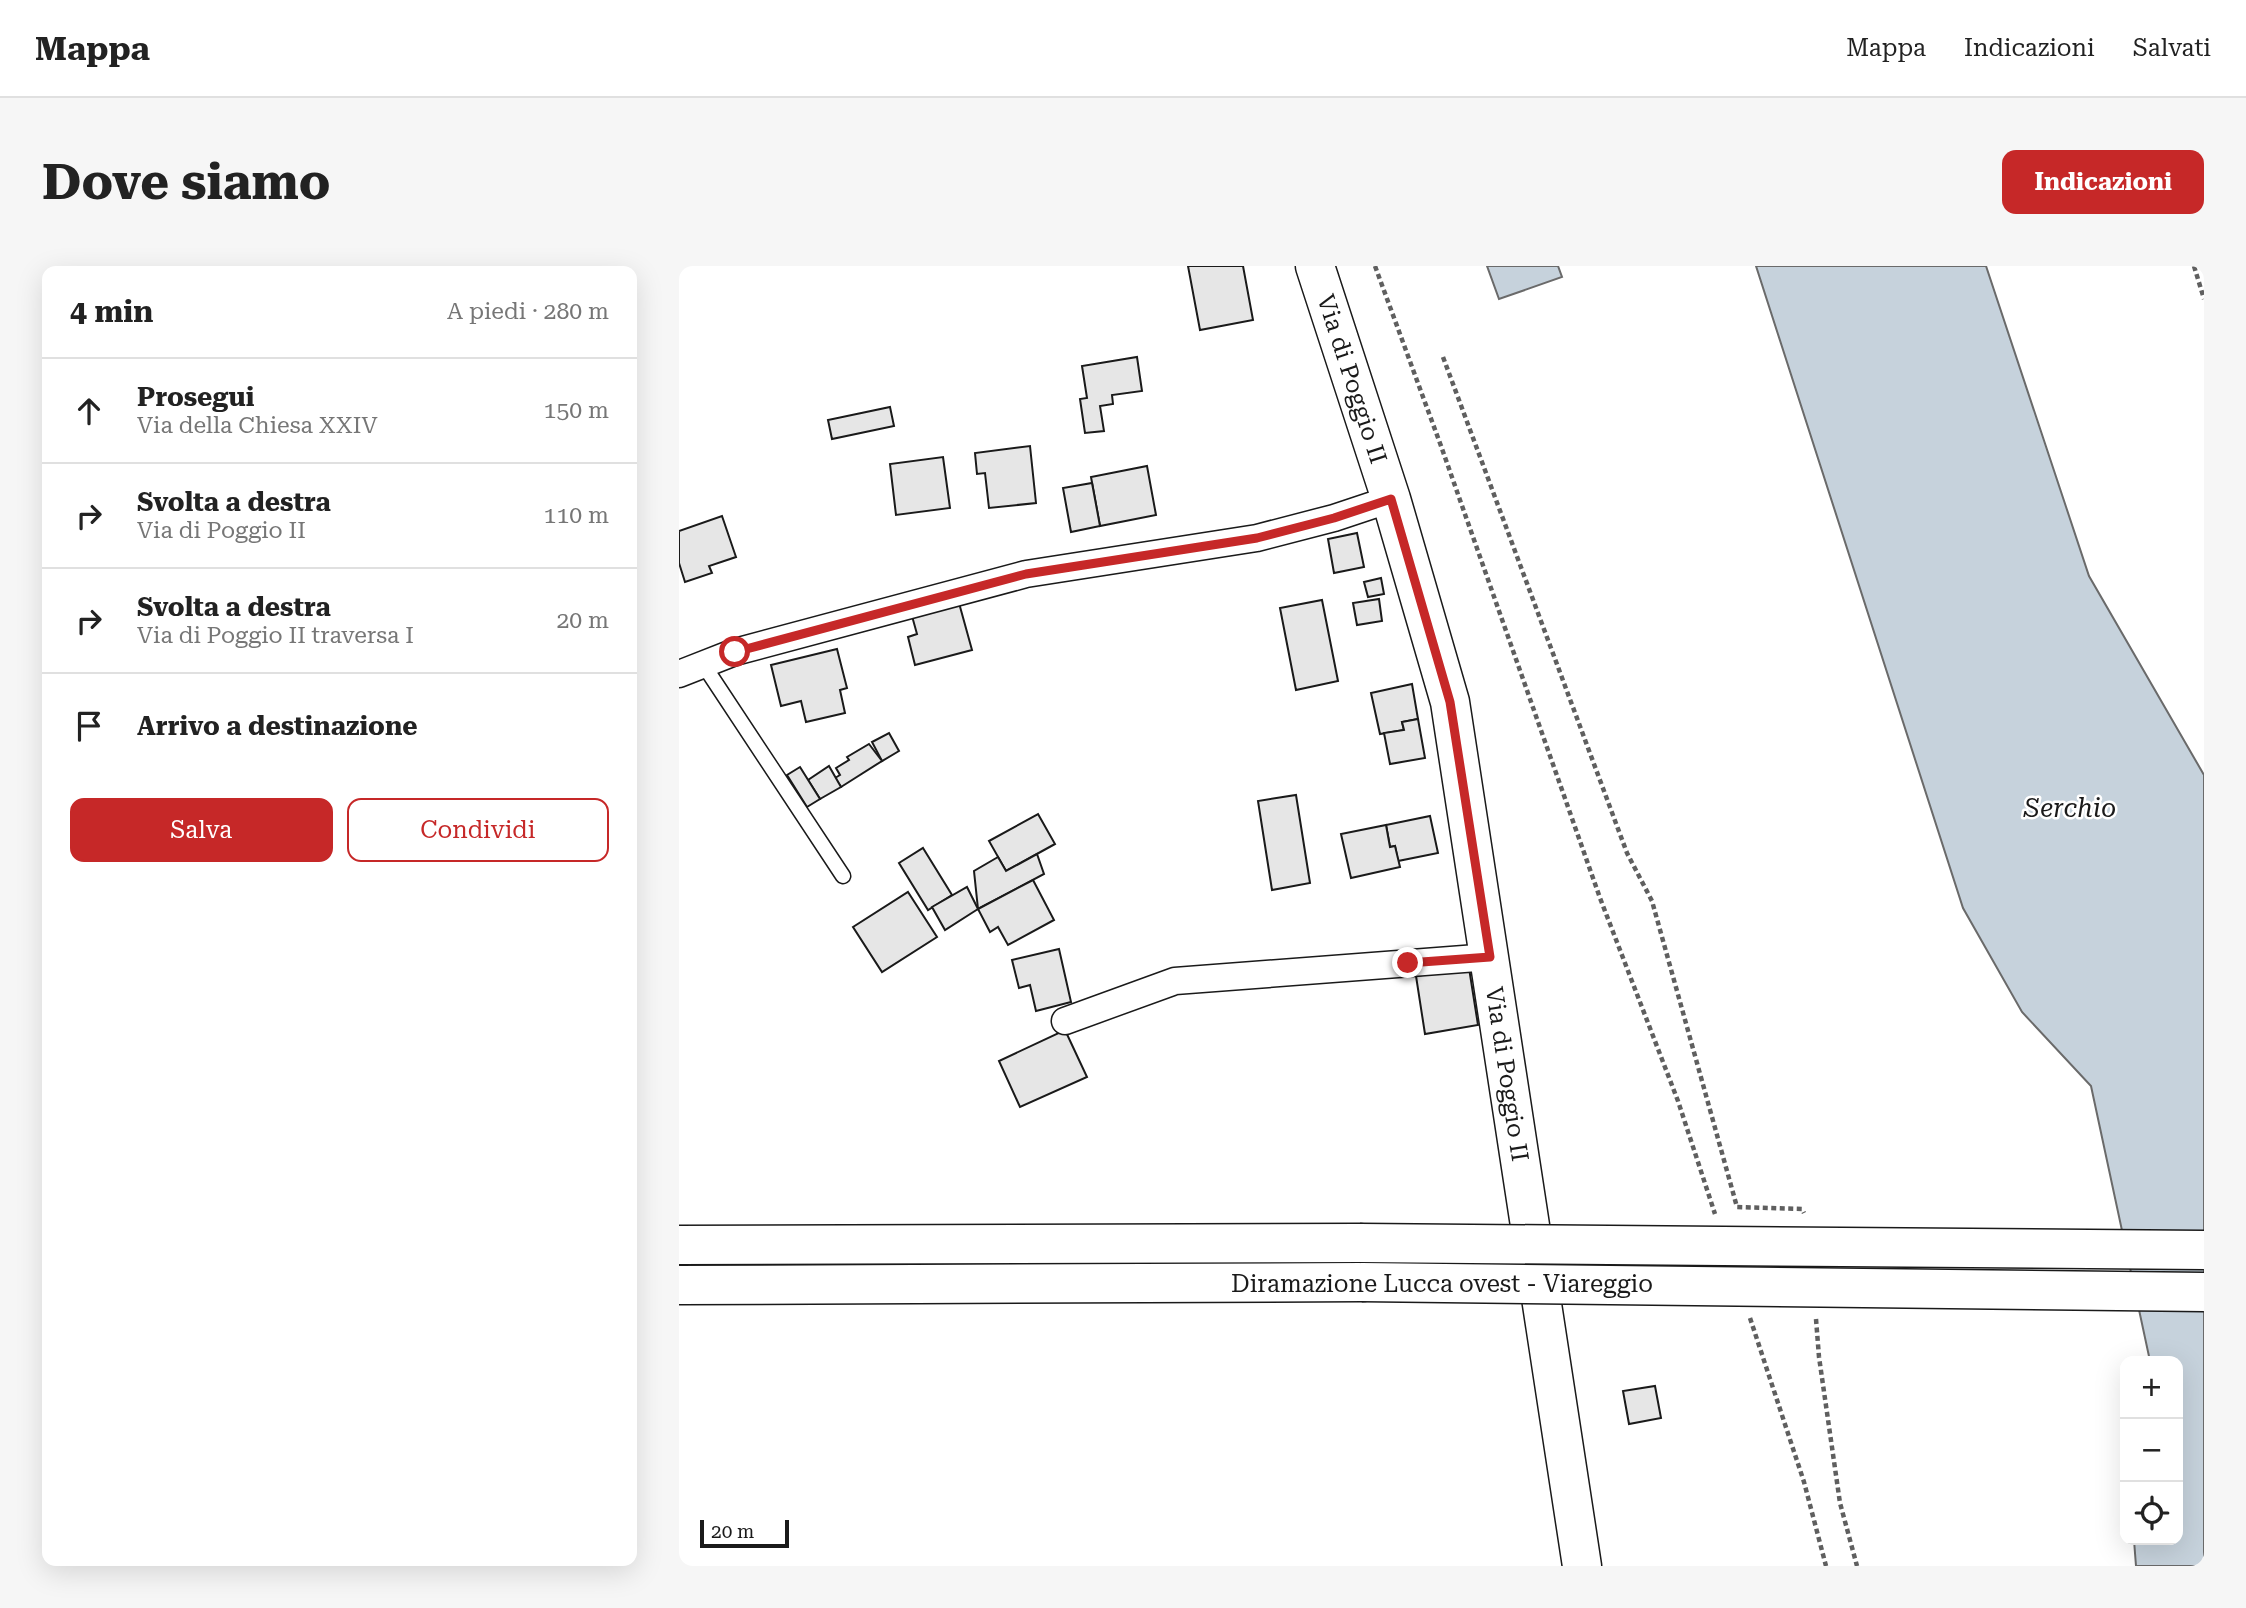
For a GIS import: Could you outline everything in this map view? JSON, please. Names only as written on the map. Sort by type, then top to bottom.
[{"type":"main road","name":"Via di Poggio II","points":[[1315,266],[1391,499],[1450,702],[1582,1566]]},
{"type":"main road","name":"Diramazione Lucca ovest - Viareggio","points":[[679,1245],[1360,1242],[2204,1250]]},
{"type":"main road","name":"Diramazione Lucca ovest - Viareggio","points":[[679,1285],[1362,1282],[2204,1292]]},
{"type":"street","points":[[691,669],[735,652],[1026,574],[1257,538],[1334,518],[1391,499]]},
{"type":"street","points":[[1065,1021],[1175,981],[1490,957]]},
{"type":"lane","points":[[691,669],[843,876]]},
{"type":"path","points":[[1374,266],[1600,898],[1678,1101],[1719,1226]]},
{"type":"path","points":[[2193,266],[2204,299]]},
{"type":"path","points":[[1443,358],[1627,853],[1652,901],[1737,1207],[1802,1209],[1806,1217]]},
{"type":"path","points":[[1748,1315],[1804,1482],[1826,1566]]},
{"type":"path","points":[[1816,1318],[1840,1503],[1857,1566]]},
{"type":"water","points":[[1487,266],[1558,266],[1562,277],[1499,299]]},
{"type":"water","name":"Serchio","points":[[1756,266],[1986,266],[2089,576],[2204,775],[2204,1566],[2136,1566],[2134,1545],[2183,1545],[2183,1356],[2149,1356],[2091,1086],[2022,1012],[1963,908]]},
{"type":"building","points":[[1188,266],[1243,266],[1253,320],[1200,330]]},
{"type":"building","points":[[1137,357],[1142,391],[1112,395],[1113,404],[1100,406],[1104,431],[1085,433],[1080,399],[1087,398],[1082,366]]},
{"type":"building","points":[[890,407],[894,426],[832,439],[828,420]]},
{"type":"building","points":[[1030,446],[1036,503],[989,508],[985,473],[977,474],[975,453]]},
{"type":"building","points":[[943,457],[950,508],[896,515],[890,464]]},
{"type":"building","points":[[1147,466],[1156,515],[1100,526],[1091,477]]},
{"type":"building","points":[[1092,483],[1100,526],[1071,532],[1063,488]]},
{"type":"building","points":[[722,516],[736,557],[709,566],[712,573],[685,582],[679,563],[679,531]]},
{"type":"building","points":[[1357,533],[1364,567],[1334,573],[1328,539]]},
{"type":"building","points":[[1381,578],[1384,594],[1368,597],[1364,582]]},
{"type":"building","points":[[1379,599],[1382,621],[1357,625],[1353,603]]},
{"type":"building","points":[[1322,600],[1338,681],[1296,690],[1280,608]]},
{"type":"building","points":[[959,603],[972,650],[915,665],[908,637],[917,634],[912,616]]},
{"type":"building","points":[[837,649],[847,688],[840,690],[845,713],[806,722],[801,701],[781,706],[771,665]]},
{"type":"building","points":[[1412,684],[1418,719],[1402,722],[1404,730],[1380,734],[1371,693]]},
{"type":"building","points":[[1418,719],[1425,758],[1390,764],[1384,733],[1404,730],[1402,722]]},
{"type":"building","points":[[889,733],[899,751],[882,761],[872,742]]},
{"type":"building","points":[[869,744],[882,761],[841,787],[835,778],[840,775],[836,768],[849,760],[847,757]]},
{"type":"building","points":[[829,766],[841,787],[820,799],[808,780]]},
{"type":"building","points":[[800,767],[820,799],[807,807],[787,775]]},
{"type":"building","points":[[1296,795],[1310,883],[1272,890],[1258,801]]},
{"type":"building","points":[[1038,814],[1055,844],[1006,871],[989,841]]},
{"type":"building","points":[[1430,816],[1438,853],[1398,861],[1395,846],[1390,847],[1386,825]]},
{"type":"building","points":[[1386,825],[1390,847],[1395,846],[1400,867],[1351,878],[1341,834]]},
{"type":"building","points":[[923,848],[952,895],[928,910],[899,863]]},
{"type":"building","points":[[1037,854],[1044,874],[978,909],[974,871],[998,857],[1006,871]]},
{"type":"building","points":[[1033,880],[1054,920],[1008,945],[998,927],[990,932],[978,909]]},
{"type":"building","points":[[967,887],[978,909],[945,930],[932,907]]},
{"type":"building","points":[[908,892],[937,937],[882,972],[853,927]]},
{"type":"building","points":[[1059,949],[1071,1002],[1036,1011],[1030,985],[1019,988],[1012,960]]},
{"type":"building","points":[[1469,968],[1478,1025],[1425,1034],[1416,976]]},
{"type":"building","points":[[1065,1030],[1087,1077],[1020,1107],[999,1061]]},
{"type":"building","points":[[1655,1386],[1661,1418],[1629,1424],[1623,1391]]},
{"type":"route","points":[[735,652],[1026,574],[1257,538],[1334,518],[1391,499],[1450,702],[1490,957],[1408,963]]}]
